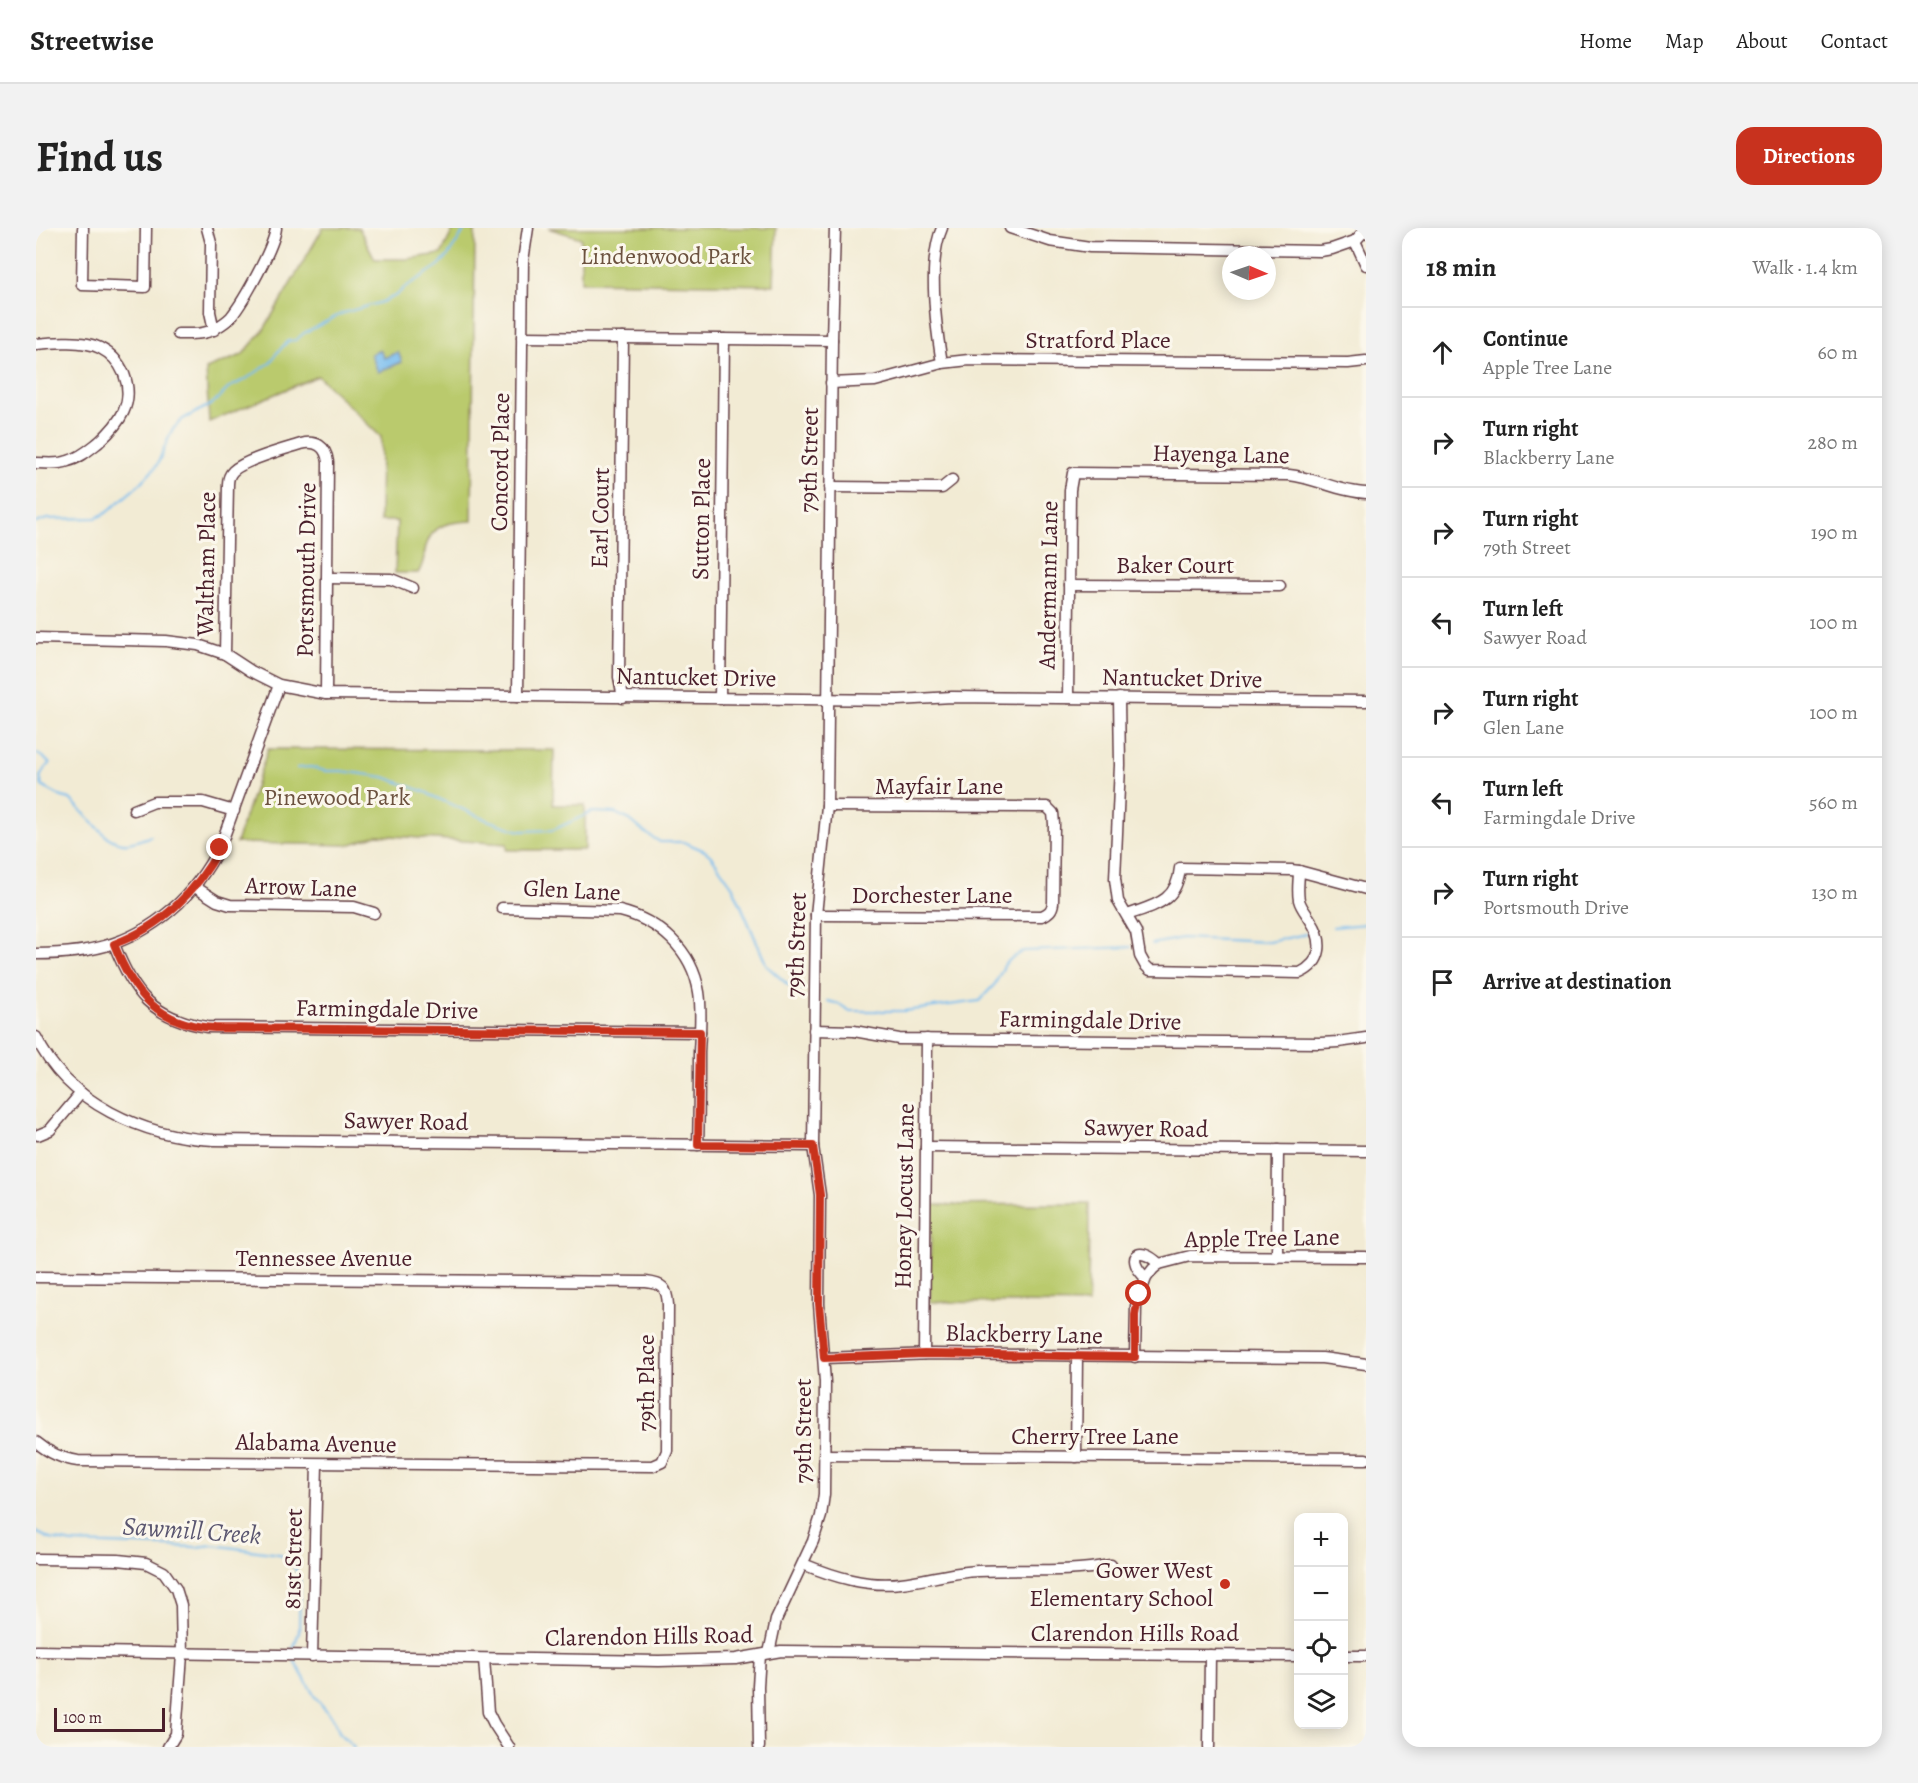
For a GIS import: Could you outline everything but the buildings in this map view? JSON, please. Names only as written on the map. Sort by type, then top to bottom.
[{"type":"street","points":[[82,228],[82,285],[145,287],[146,228]]},
{"type":"street","points":[[207,228],[211,243],[210,312],[214,330]]},
{"type":"street","points":[[178,334],[214,330],[227,320],[238,306],[268,252],[276,228]]},
{"type":"street","name":"Concord Place","points":[[518,696],[523,261],[528,228]]},
{"type":"street","name":"79th Street","points":[[759,1747],[758,1686],[765,1654],[777,1620],[813,1542],[821,1516],[824,1494],[824,1358],[819,1304],[820,1195],[813,1146],[814,1030],[816,915],[827,806],[831,383],[835,228]]},
{"type":"street","points":[[942,228],[935,254],[935,314],[942,363]]},
{"type":"street","points":[[1010,228],[1050,241],[1104,248],[1320,251],[1355,241],[1366,229]]},
{"type":"street","points":[[1355,241],[1366,265]]},
{"type":"street","points":[[522,337],[832,340]]},
{"type":"street","name":"Earl Court","points":[[623,338],[619,677],[623,698]]},
{"type":"street","name":"Sutton Place","points":[[720,699],[724,339]]},
{"type":"street","points":[[36,344],[76,343],[100,348],[115,358],[125,376],[129,391],[123,412],[112,430],[85,453],[67,462],[36,463]]},
{"type":"street","name":"Stratford Place","points":[[831,383],[887,379],[942,363],[984,360],[1348,363],[1366,361]]},
{"type":"street","name":"Portsmouth Drive","points":[[230,475],[233,470],[244,464],[301,444],[312,442],[323,447],[326,452],[328,462],[326,694]]},
{"type":"street","name":"Hayenga Lane","points":[[1073,473],[1289,475],[1311,478],[1347,491],[1366,493]]},
{"type":"street","name":"Andermann Lane","points":[[1068,698],[1070,490],[1073,473]]},
{"type":"street","name":"Waltham Place","points":[[225,654],[230,475]]},
{"type":"street","points":[[830,487],[942,488],[952,480]]},
{"type":"street","points":[[327,578],[391,579],[413,588]]},
{"type":"street","name":"Baker Court","points":[[1069,585],[1280,586]]},
{"type":"street","name":"Nantucket Drive","points":[[36,638],[166,640],[198,645],[225,654],[279,685],[326,694],[828,700],[952,697],[1366,701]]},
{"type":"street","name":"Portsmouth Drive","points":[[36,954],[76,952],[114,944],[141,932],[162,918],[195,887],[220,848],[279,685]]},
{"type":"street","points":[[1119,698],[1120,765],[1115,879],[1118,901],[1136,932],[1140,956],[1150,970],[1300,973],[1311,968],[1319,955],[1319,943],[1313,924],[1299,899],[1299,871]]},
{"type":"street","points":[[134,810],[154,802],[202,802],[234,811]]},
{"type":"street","name":"Mayfair Lane","points":[[827,806],[1044,807],[1051,809],[1054,824],[1053,903],[1048,914]]},
{"type":"street","points":[[1127,915],[1156,904],[1173,893],[1179,882],[1180,868],[1291,870],[1366,890]]},
{"type":"street","name":"Arrow Lane","points":[[195,887],[217,901],[237,906],[354,907],[374,913]]},
{"type":"street","name":"Glen Lane","points":[[502,909],[620,911],[652,923],[676,942],[690,964],[699,991],[698,1145]]},
{"type":"street","name":"Dorchester Lane","points":[[816,915],[1042,916],[1048,914]]},
{"type":"street","name":"Farmingdale Drive","points":[[114,944],[126,973],[142,996],[169,1016],[190,1025],[207,1028],[700,1032]]},
{"type":"street","name":"Farmingdale Drive","points":[[814,1030],[854,1031],[891,1038],[927,1039],[1321,1043],[1366,1038]]},
{"type":"street","name":"Sawyer Road","points":[[36,1036],[47,1056],[81,1093],[111,1112],[133,1124],[174,1136],[202,1140],[813,1146]]},
{"type":"street","name":"Honey Locust Lane","points":[[924,1354],[927,1039]]},
{"type":"street","points":[[38,1135],[50,1130],[81,1093]]},
{"type":"street","name":"Sawyer Road","points":[[926,1147],[1366,1151]]},
{"type":"street","points":[[1277,1257],[1278,1150]]},
{"type":"street","name":"Apple Tree Lane","points":[[1146,1278],[1137,1269],[1135,1262],[1137,1256],[1142,1253],[1148,1254],[1159,1264]]},
{"type":"street","name":"Apple Tree Lane","points":[[1135,1357],[1136,1306],[1146,1278],[1159,1264],[1190,1256],[1366,1257]]},
{"type":"street","name":"Tennessee Avenue","points":[[36,1277],[611,1281]]},
{"type":"street","name":"79th Place","points":[[593,1466],[653,1466],[662,1462],[667,1451],[667,1294],[657,1283],[611,1281]]},
{"type":"street","name":"Blackberry Lane","points":[[824,1358],[924,1354],[1322,1358],[1366,1364]]},
{"type":"street","points":[[1076,1457],[1077,1356]]},
{"type":"street","name":"Alabama Avenue","points":[[39,1445],[63,1458],[78,1461],[593,1466]]},
{"type":"street","name":"Cherry Tree Lane","points":[[824,1455],[1366,1459]]},
{"type":"street","name":"81st Street","points":[[312,1656],[317,1464]]},
{"type":"street","points":[[36,1559],[146,1563],[164,1572],[176,1589],[181,1605],[182,1654],[176,1734],[168,1747]]},
{"type":"street","points":[[804,1564],[836,1577],[876,1584],[903,1583],[978,1571],[1086,1569],[1111,1564]]},
{"type":"street","name":"Clarendon Hills Road","points":[[36,1651],[659,1661],[736,1659],[785,1651],[1294,1656]]},
{"type":"street","points":[[1209,1747],[1210,1655]]},
{"type":"street","points":[[1348,1656],[1366,1656]]},
{"type":"street","points":[[484,1659],[488,1712],[510,1747]]},
{"type":"green space","points":[[323,228],[359,228],[375,259],[407,259],[441,254],[454,228],[475,228],[472,521],[450,523],[438,528],[429,538],[418,573],[395,573],[397,521],[380,521],[381,437],[318,376],[209,422],[206,369],[242,355],[263,331]]},
{"type":"green space","name":"Lindenwood Park","points":[[548,228],[776,228],[774,285],[581,282],[581,238]]},
{"type":"green space","name":"Pinewood Park","points":[[268,749],[554,750],[553,805],[585,805],[585,850],[507,850],[507,844],[377,835],[349,845],[236,843]]},
{"type":"green space","points":[[1089,1204],[1088,1304],[930,1302],[931,1205]]},
{"type":"water","points":[[380,350],[384,358],[398,352],[402,362],[378,372],[371,354]]},
{"type":"waterway","points":[[36,523],[47,519],[96,518],[106,513],[154,469],[172,430],[183,419],[212,404],[230,387],[270,363],[288,341],[296,340],[304,333],[343,313],[382,302],[397,295],[438,266],[447,257],[466,228]]},
{"type":"waterway","points":[[36,753],[50,764],[40,777],[42,786],[70,799],[106,836],[123,843],[151,836]]},
{"type":"waterway","points":[[297,768],[311,767],[325,771],[384,777],[428,793],[487,820],[520,831],[553,830],[592,812],[615,813],[630,820],[660,842],[684,842],[705,851],[733,887],[767,966],[787,984],[802,990]]},
{"type":"waterway","points":[[1333,927],[1366,924]]},
{"type":"waterway","points":[[1152,944],[1182,938],[1269,942],[1306,934]]},
{"type":"waterway","points":[[828,1001],[839,1004],[850,1011],[904,1011],[979,1001],[995,984],[1005,964],[1023,951],[1131,947]]},
{"type":"waterway","name":"Sawmill Creek","points":[[36,1532],[50,1539],[73,1543],[197,1547],[213,1545],[279,1554],[292,1563],[300,1582],[299,1632],[293,1649]]},
{"type":"waterway","name":"Sawmill Creek","points":[[294,1660],[315,1697],[335,1721],[339,1732],[354,1747]]},
{"type":"place","name":"Gower West Elementary School","points":[[1225,1584]]},
{"type":"route","points":[[220,848],[195,887],[162,918],[141,932],[114,944],[126,973],[142,996],[162,1012],[190,1025],[207,1028],[700,1032],[698,1145],[813,1146],[820,1195],[819,1304],[824,1358],[924,1354],[1135,1357],[1135,1315],[1139,1294]]}]
